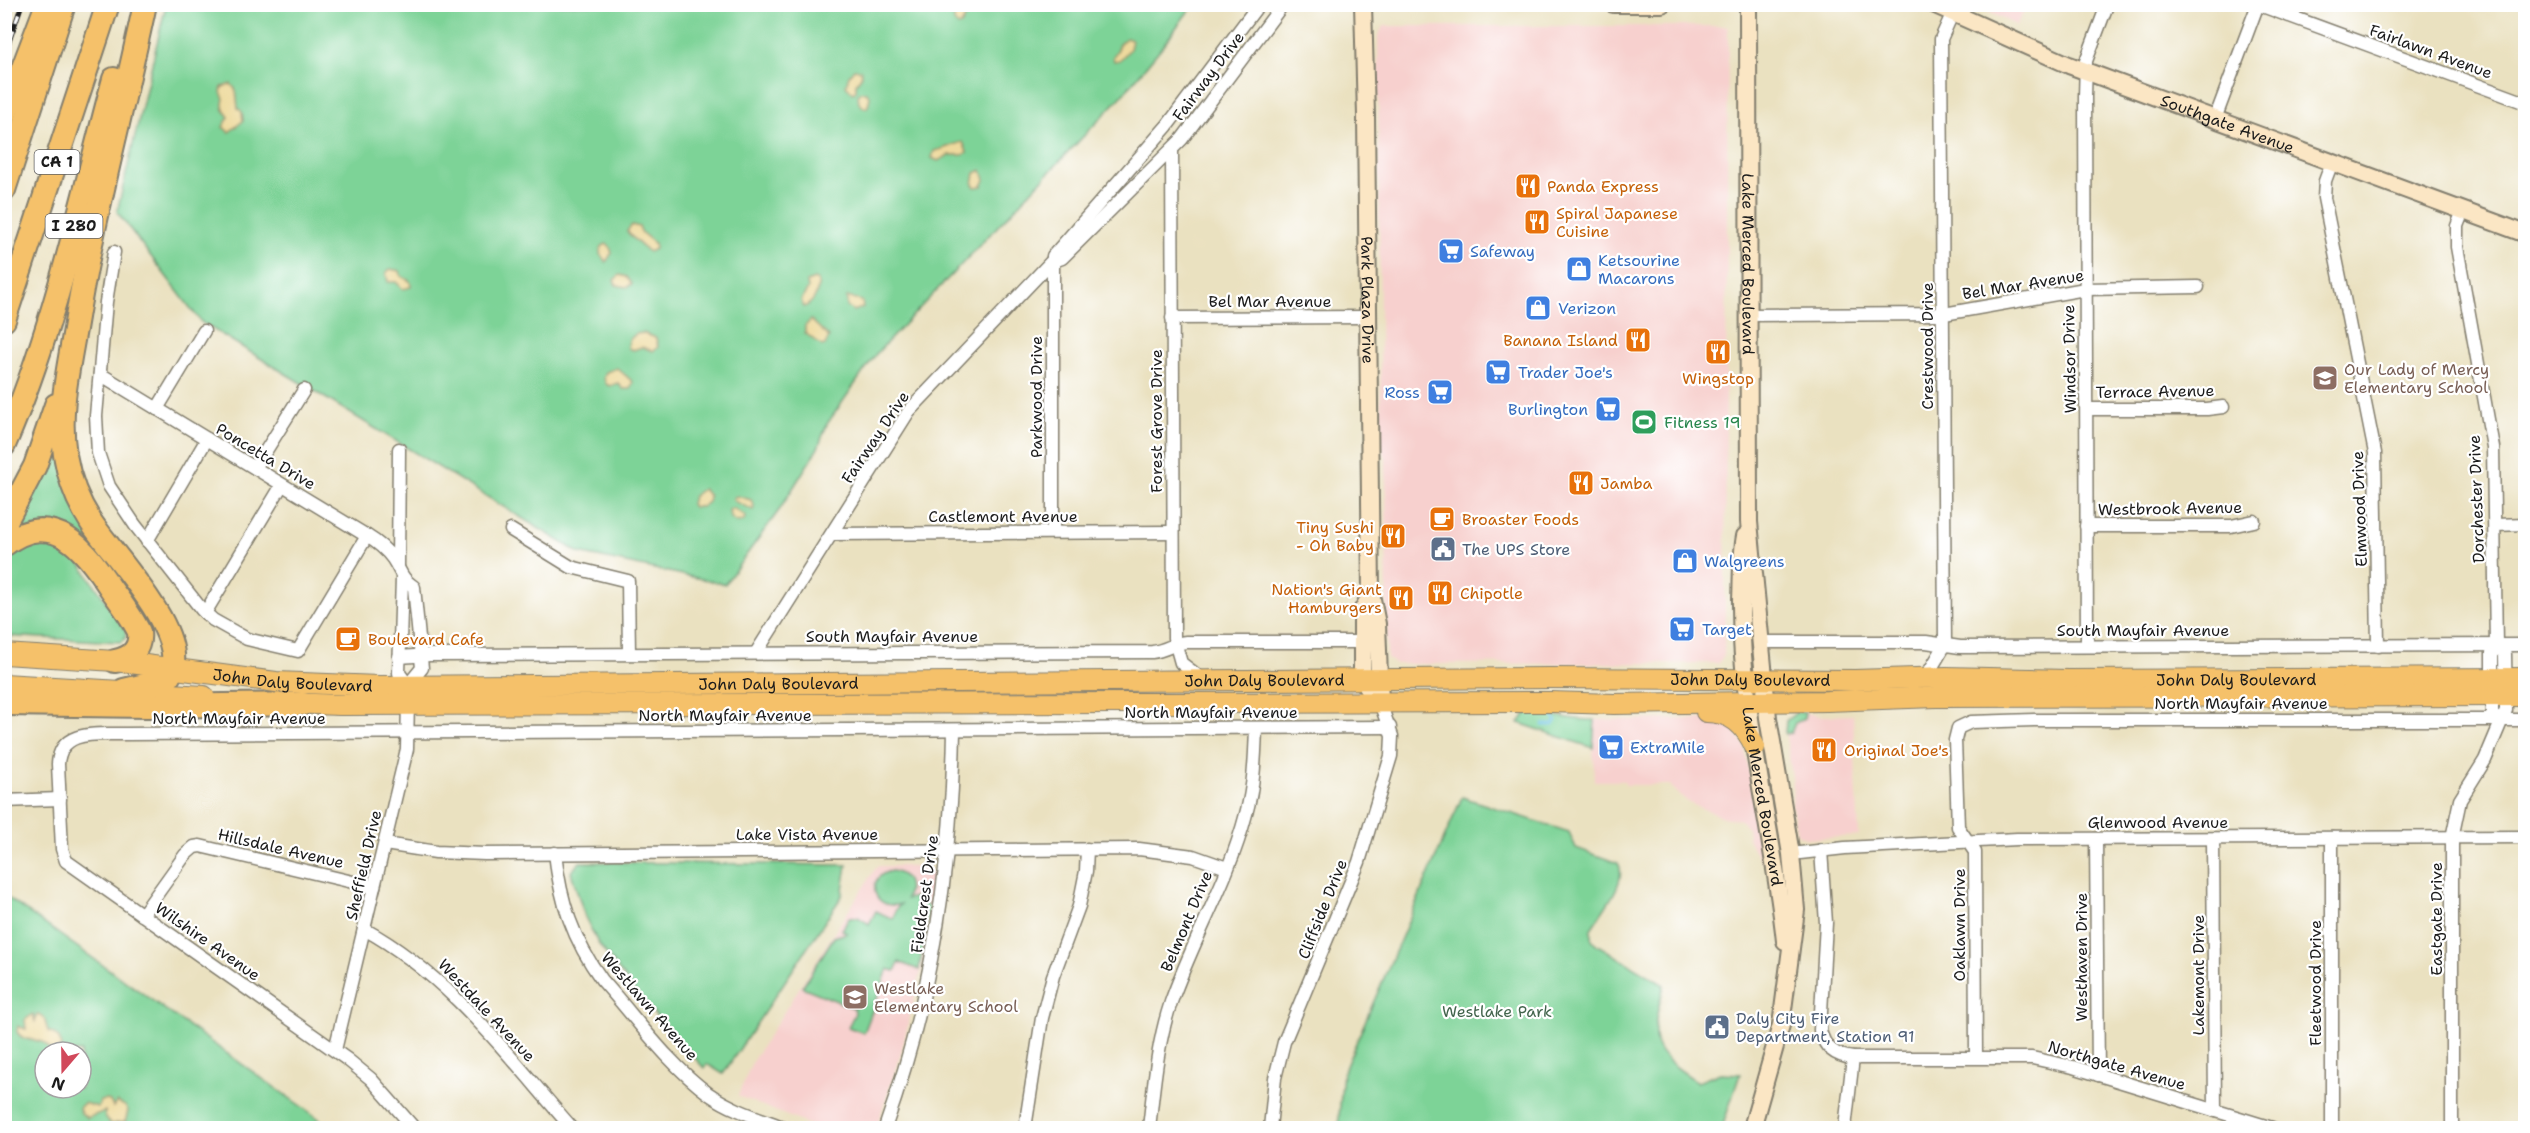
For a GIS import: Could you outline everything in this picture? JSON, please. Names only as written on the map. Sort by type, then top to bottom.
[{"type":"highway","points":[[4,118],[47,4]]},
{"type":"highway","name":"CA 1","points":[[4,190],[64,4]]},
{"type":"highway","name":"CA 1","points":[[4,320],[108,4]]},
{"type":"highway","name":"I 280","points":[[4,445],[27,389],[47,326],[135,4]]},
{"type":"highway","points":[[4,525],[30,478],[48,432],[78,310],[100,201],[146,4]]},
{"type":"highway","points":[[78,310],[63,413],[63,439],[68,470],[76,494],[91,523],[166,629],[173,654],[172,669],[168,678],[124,690]]},
{"type":"highway","points":[[4,545],[26,533],[45,531],[64,536],[82,548],[139,632],[140,640],[135,651],[124,659],[115,661]]},
{"type":"highway","points":[[4,704],[147,706],[303,704]]},
{"type":"main road","name":"John Daly Boulevard","points":[[4,654],[115,661],[291,683],[379,686],[408,694],[1380,703],[1758,702],[2504,689],[2526,678]]},
{"type":"main road","name":"John Daly Boulevard","points":[[4,684],[124,690],[303,704],[408,694],[1203,680],[1755,680],[1926,677],[2504,689]]},
{"type":"main road","points":[[1603,703],[1632,712],[1720,712],[1743,726],[1755,747]]},
{"type":"street","name":"Fairway Drive","points":[[1052,262],[1055,251],[1167,126],[1259,4]]},
{"type":"street","name":"Fairway Drive","points":[[756,653],[909,411],[1052,262],[1062,258],[1172,150],[1201,115],[1283,4]]},
{"type":"street","name":"Park Plaza Drive","points":[[1362,4],[1371,594],[1377,624],[1370,680]]},
{"type":"street","points":[[1612,4],[1662,4]]},
{"type":"street","name":"Lake Merced Boulevard","points":[[1748,4],[1749,522],[1761,642],[1755,680]]},
{"type":"street","name":"Southgate Avenue","points":[[1933,4],[2047,57],[2526,234]]},
{"type":"street","name":"Windsor Drive","points":[[2087,646],[2086,61],[2106,9],[2096,4]]},
{"type":"street","points":[[2215,119],[2257,5]]},
{"type":"street","name":"Fairlawn Avenue","points":[[2257,5],[2526,104]]},
{"type":"street","name":"Crestwood Drive","points":[[1945,645],[1941,39],[1953,12]]},
{"type":"street","name":"Forest Grove Drive","points":[[1172,150],[1175,643],[1182,663],[1203,680]]},
{"type":"street","name":"Elmwood Drive","points":[[2332,162],[2325,181],[2324,198],[2376,453],[2378,646]]},
{"type":"street","name":"Dorchester Drive","points":[[2463,211],[2457,226],[2457,247],[2493,447],[2496,645],[2492,653],[2504,689]]},
{"type":"street","points":[[114,252],[106,302],[96,435],[103,470],[118,501],[205,613],[224,627],[247,639],[298,651],[366,536]]},
{"type":"street","name":"Parkwood Drive","points":[[1052,262],[1053,532]]},
{"type":"street","name":"Bel Mar Avenue","points":[[1747,315],[1944,314],[2085,289],[2198,287]]},
{"type":"street","name":"Bel Mar Avenue","points":[[1172,318],[1367,317]]},
{"type":"street","points":[[158,409],[204,331]]},
{"type":"street","name":"Poncetta Drive","points":[[100,374],[385,549],[400,573],[414,587],[422,668],[408,694]]},
{"type":"street","points":[[255,468],[304,390]]},
{"type":"street","name":"Terrace Avenue","points":[[2087,409],[2223,407]]},
{"type":"street","points":[[147,541],[207,439]]},
{"type":"street","points":[[399,449],[399,673],[408,694]]},
{"type":"street","points":[[205,613],[282,485]]},
{"type":"street","name":"Westbrook Avenue","points":[[2086,526],[2231,526],[2254,521]]},
{"type":"street","name":"Lake Merced Boulevard","points":[[1749,522],[1742,560],[1742,625],[1791,854],[1796,910],[1777,1046],[1752,1128]]},
{"type":"street","points":[[2495,525],[2526,524]]},
{"type":"street","points":[[511,530],[571,567],[628,580],[629,654]]},
{"type":"street","name":"Castlemont Avenue","points":[[832,534],[1173,532]]},
{"type":"street","name":"Park Plaza Drive","points":[[1371,594],[1362,611],[1362,642],[1370,680],[1380,703]]},
{"type":"street","name":"South Mayfair Avenue","points":[[399,657],[421,655],[1152,652],[1165,649],[1175,643],[1362,642]]},
{"type":"street","name":"South Mayfair Avenue","points":[[1761,642],[1926,642],[1945,645],[2087,646],[2526,645]]},
{"type":"street","points":[[1926,677],[1945,645]]},
{"type":"street","points":[[2500,721],[2492,713],[2504,689]]},
{"type":"street","name":"Sheffield Drive","points":[[335,1050],[407,748],[408,694]]},
{"type":"street","name":"Lake Merced Boulevard","points":[[1758,702],[1755,747],[1780,891],[1787,963]]},
{"type":"street","name":"Cliffside Drive","points":[[1270,1128],[1275,1078],[1284,1042],[1367,839],[1391,756],[1392,736],[1380,703]]},
{"type":"street","name":"North Mayfair Avenue","points":[[1958,728],[1971,722],[2046,720],[2526,720]]},
{"type":"street","name":"Eastgate Drive","points":[[2452,1128],[2452,838],[2460,800],[2485,760],[2500,721]]},
{"type":"street","name":"North Mayfair Avenue","points":[[63,746],[73,738],[102,735],[1390,727]]},
{"type":"street","name":"Belmont Drive","points":[[1149,1128],[1156,1065],[1164,1024],[1178,982],[1242,831],[1250,800],[1256,728]]},
{"type":"street","name":"Oaklawn Drive","points":[[1958,728],[1955,740],[1958,827],[1975,852],[1976,1057]]},
{"type":"street","name":"Fieldcrest Drive","points":[[885,1128],[910,1050],[927,982],[939,918],[948,849],[954,730]]},
{"type":"street","name":"Wilshire Avenue","points":[[63,746],[59,757],[60,799],[62,849],[66,861],[335,1050],[370,1079],[414,1128]]},
{"type":"street","points":[[4,801],[60,799]]},
{"type":"street","name":"Glenwood Avenue","points":[[1791,854],[1967,841],[2526,837]]},
{"type":"street","points":[[1770,838],[1791,854],[1785,863],[1780,891]]},
{"type":"street","name":"Fleetwood Drive","points":[[2332,838],[2332,1128]]},
{"type":"street","name":"Westhaven Drive","points":[[2096,839],[2098,1075]]},
{"type":"street","name":"Lakemont Drive","points":[[2213,839],[2215,1111]]},
{"type":"street","name":"Lake Vista Avenue","points":[[384,844],[461,854],[948,849],[1167,851],[1193,856],[1227,868]]},
{"type":"street","name":"Hillsdale Avenue","points":[[142,915],[185,855],[194,847],[200,846],[374,887]]},
{"type":"street","points":[[1025,1128],[1042,1018],[1053,976],[1079,906],[1085,880],[1087,849]]},
{"type":"street","name":"Northgate Avenue","points":[[1821,850],[1826,923],[1820,1030],[1821,1038],[1832,1051],[1853,1058],[2032,1059],[2098,1075],[2272,1128]]},
{"type":"street","name":"Westlawn Avenue","points":[[555,853],[560,892],[571,926],[589,962],[602,980],[692,1080],[731,1106],[784,1128]]},
{"type":"street","name":"Westdale Avenue","points":[[364,928],[413,958],[444,985],[572,1128]]},
{"type":"street","points":[[1845,1128],[1853,1058]]},
{"type":"shaded area","points":[[1974,5],[2027,5],[2016,25]]},
{"type":"shaded area","points":[[1384,26],[1728,26],[1725,608],[1724,656],[1718,663],[1396,664],[1387,658],[1386,457],[1381,447],[1378,35]]},
{"type":"shaded area","points":[[1797,712],[1821,716],[1853,715],[1859,836],[1807,839],[1797,834],[1792,807],[1793,782],[1785,730],[1788,718]]},
{"type":"shaded area","points":[[1711,719],[1733,728],[1744,745],[1765,865],[1754,850],[1748,838],[1747,828],[1741,820],[1723,817],[1689,803],[1671,785],[1625,785],[1625,781],[1594,781],[1595,720]]},
{"type":"shaded area","name":"Westlake Elementary School","points":[[877,866],[926,866],[934,874],[921,971],[901,1053],[876,1128],[817,1128],[738,1096],[752,1062]]},
{"type":"green space","points":[[166,5],[1193,5],[1120,98],[876,354],[827,424],[818,448],[780,509],[725,584],[579,553],[201,322],[117,212]]},
{"type":"green space","points":[[58,422],[92,541],[7,535]]},
{"type":"green space","points":[[47,536],[73,553],[126,631],[125,639],[121,642],[5,636],[5,548]]},
{"type":"green space","points":[[1797,712],[1805,713],[1804,719],[1795,723],[1791,733],[1785,734],[1786,721]]},
{"type":"green space","points":[[1526,713],[1595,720],[1593,748],[1519,723]]},
{"type":"green space","name":"Westlake Park","points":[[1462,797],[1569,832],[1576,848],[1618,863],[1620,879],[1591,929],[1591,938],[1596,944],[1664,985],[1655,1032],[1656,1042],[1669,1061],[1698,1082],[1720,1073],[1740,1074],[1722,1128],[1338,1128],[1343,1073]]},
{"type":"green space","points":[[580,862],[847,865],[842,896],[723,1074],[707,1064],[704,1068],[637,994],[598,943],[585,917],[571,872]]},
{"type":"green space","points":[[892,871],[902,875],[907,881],[909,890],[906,899],[919,896],[929,908],[919,970],[899,962],[895,971],[888,969],[864,1033],[848,1027],[855,1013],[854,1008],[802,987],[834,937],[847,933],[842,930],[849,918],[858,917],[869,924],[876,911],[893,919],[896,909],[901,904],[883,903],[875,892],[878,879],[883,874]]},
{"type":"green space","points":[[4,895],[322,1121],[329,1128],[5,1128]]},
{"type":"green space","points":[[2027,1122],[2049,1128],[2006,1128]]},
{"type":"sand","points":[[960,8],[964,10],[965,18],[958,26],[954,22],[954,16]]},
{"type":"sand","points":[[1126,38],[1132,40],[1130,49],[1120,60],[1114,61],[1113,57],[1118,45]]},
{"type":"sand","points":[[854,69],[861,70],[862,75],[853,93],[846,85]]},
{"type":"sand","points":[[231,84],[236,90],[238,108],[242,112],[243,121],[229,132],[223,127],[229,117],[224,109],[221,92],[222,87]]},
{"type":"sand","points":[[860,92],[867,92],[870,97],[868,106],[865,108],[859,103]]},
{"type":"sand","points":[[963,142],[967,152],[963,155],[949,155],[938,161],[932,158],[934,151]]},
{"type":"sand","points":[[982,170],[985,180],[982,186],[975,187],[973,184],[975,173]]},
{"type":"sand","points":[[632,225],[639,227],[642,233],[654,243],[655,249],[649,252],[634,239],[627,231]]},
{"type":"sand","points":[[609,245],[612,253],[606,262],[600,254],[601,247]]},
{"type":"sand","points":[[390,269],[400,271],[401,276],[410,281],[411,287],[403,289],[396,282],[388,282],[386,273]]},
{"type":"sand","points":[[620,275],[627,277],[632,284],[627,287],[616,285],[614,280]]},
{"type":"sand","points":[[814,279],[818,281],[817,293],[811,303],[804,307],[801,300],[808,289],[807,282]]},
{"type":"sand","points":[[847,297],[862,301],[863,308],[853,311],[847,306]]},
{"type":"sand","points":[[811,320],[829,337],[825,345],[822,346],[805,333],[805,326]]},
{"type":"sand","points":[[643,333],[656,338],[658,347],[653,351],[642,347],[633,350],[628,348],[629,340],[636,334]]},
{"type":"sand","points":[[617,368],[633,382],[630,389],[623,389],[618,383],[610,386],[606,384],[604,378],[606,372]]},
{"type":"sand","points":[[703,489],[709,496],[708,502],[701,507],[693,507],[691,504],[693,496]]},
{"type":"sand","points":[[737,496],[751,500],[753,510],[734,501],[733,498]]},
{"type":"sand","points":[[733,508],[745,516],[744,521],[736,522],[730,517],[729,510]]},
{"type":"sand","points":[[33,1014],[35,1021],[37,1014],[44,1018],[48,1031],[60,1040],[23,1038],[17,1032],[18,1026],[26,1029],[25,1020]]},
{"type":"sand","points":[[100,1101],[110,1101],[113,1107],[117,1102],[125,1106],[128,1111],[125,1122],[111,1124],[105,1117],[105,1111],[87,1118],[80,1112],[79,1108],[84,1103],[98,1107]]},
{"type":"waterway","points":[[1543,725],[1553,725],[1556,720],[1553,717]]},
{"type":"railway","points":[[4,11],[7,4]]},
{"type":"railway","points":[[4,56],[22,4]]},
{"type":"place","name":"Panda Express","points":[[1528,186]]},
{"type":"place","name":"Spiral Japanese Cuisine","points":[[1537,222]]},
{"type":"place","name":"Safeway","points":[[1451,251]]},
{"type":"place","name":"Ketsourine Macarons","points":[[1579,269]]},
{"type":"place","name":"Verizon","points":[[1538,308]]},
{"type":"place","name":"Banana Island","points":[[1638,340]]},
{"type":"place","name":"Wingstop","points":[[1718,352]]},
{"type":"place","name":"Trader Joe's","points":[[1498,372]]},
{"type":"place","name":"Our Lady of Mercy Elementary School","points":[[2325,378]]},
{"type":"place","name":"Ross","points":[[1440,392]]},
{"type":"place","name":"Burlington","points":[[1608,409]]},
{"type":"place","name":"Fitness 19","points":[[1644,422]]},
{"type":"place","name":"Jamba","points":[[1581,483]]},
{"type":"place","name":"Broaster Foods","points":[[1442,519]]},
{"type":"place","name":"Tiny Sushi - Oh Baby","points":[[1393,536]]},
{"type":"place","name":"The UPS Store","points":[[1443,549]]},
{"type":"place","name":"Walgreens","points":[[1685,561]]},
{"type":"place","name":"Chipotle","points":[[1440,593]]},
{"type":"place","name":"Nation's Giant Hamburgers","points":[[1401,598]]},
{"type":"place","name":"Target","points":[[1682,629]]},
{"type":"place","name":"Boulevard Cafe","points":[[348,639]]},
{"type":"place","name":"ExtraMile","points":[[1611,747]]},
{"type":"place","name":"Original Joe's","points":[[1824,750]]},
{"type":"place","name":"Westlake Elementary School","points":[[855,997]]},
{"type":"place","name":"Daly City Fire Department, Station 91","points":[[1717,1027]]}]
